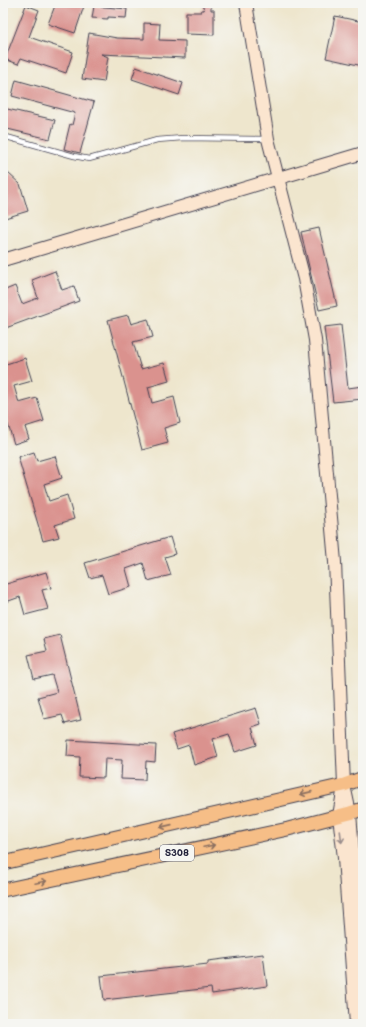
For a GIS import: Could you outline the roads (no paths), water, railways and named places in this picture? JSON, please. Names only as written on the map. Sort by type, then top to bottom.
[{"type":"main road","points":[[246,3],[268,139],[304,279],[315,340],[335,562],[344,785],[344,858],[356,1024]]},
{"type":"main road","points":[[3,260],[363,152]]},
{"type":"main road","points":[[3,863],[344,785],[363,778]]},
{"type":"main road","name":"S308","points":[[3,890],[288,829],[363,809]]},
{"type":"main road","points":[[344,815],[363,978]]},
{"type":"lane","points":[[3,136],[89,159],[157,140],[183,138],[268,139]]}]
